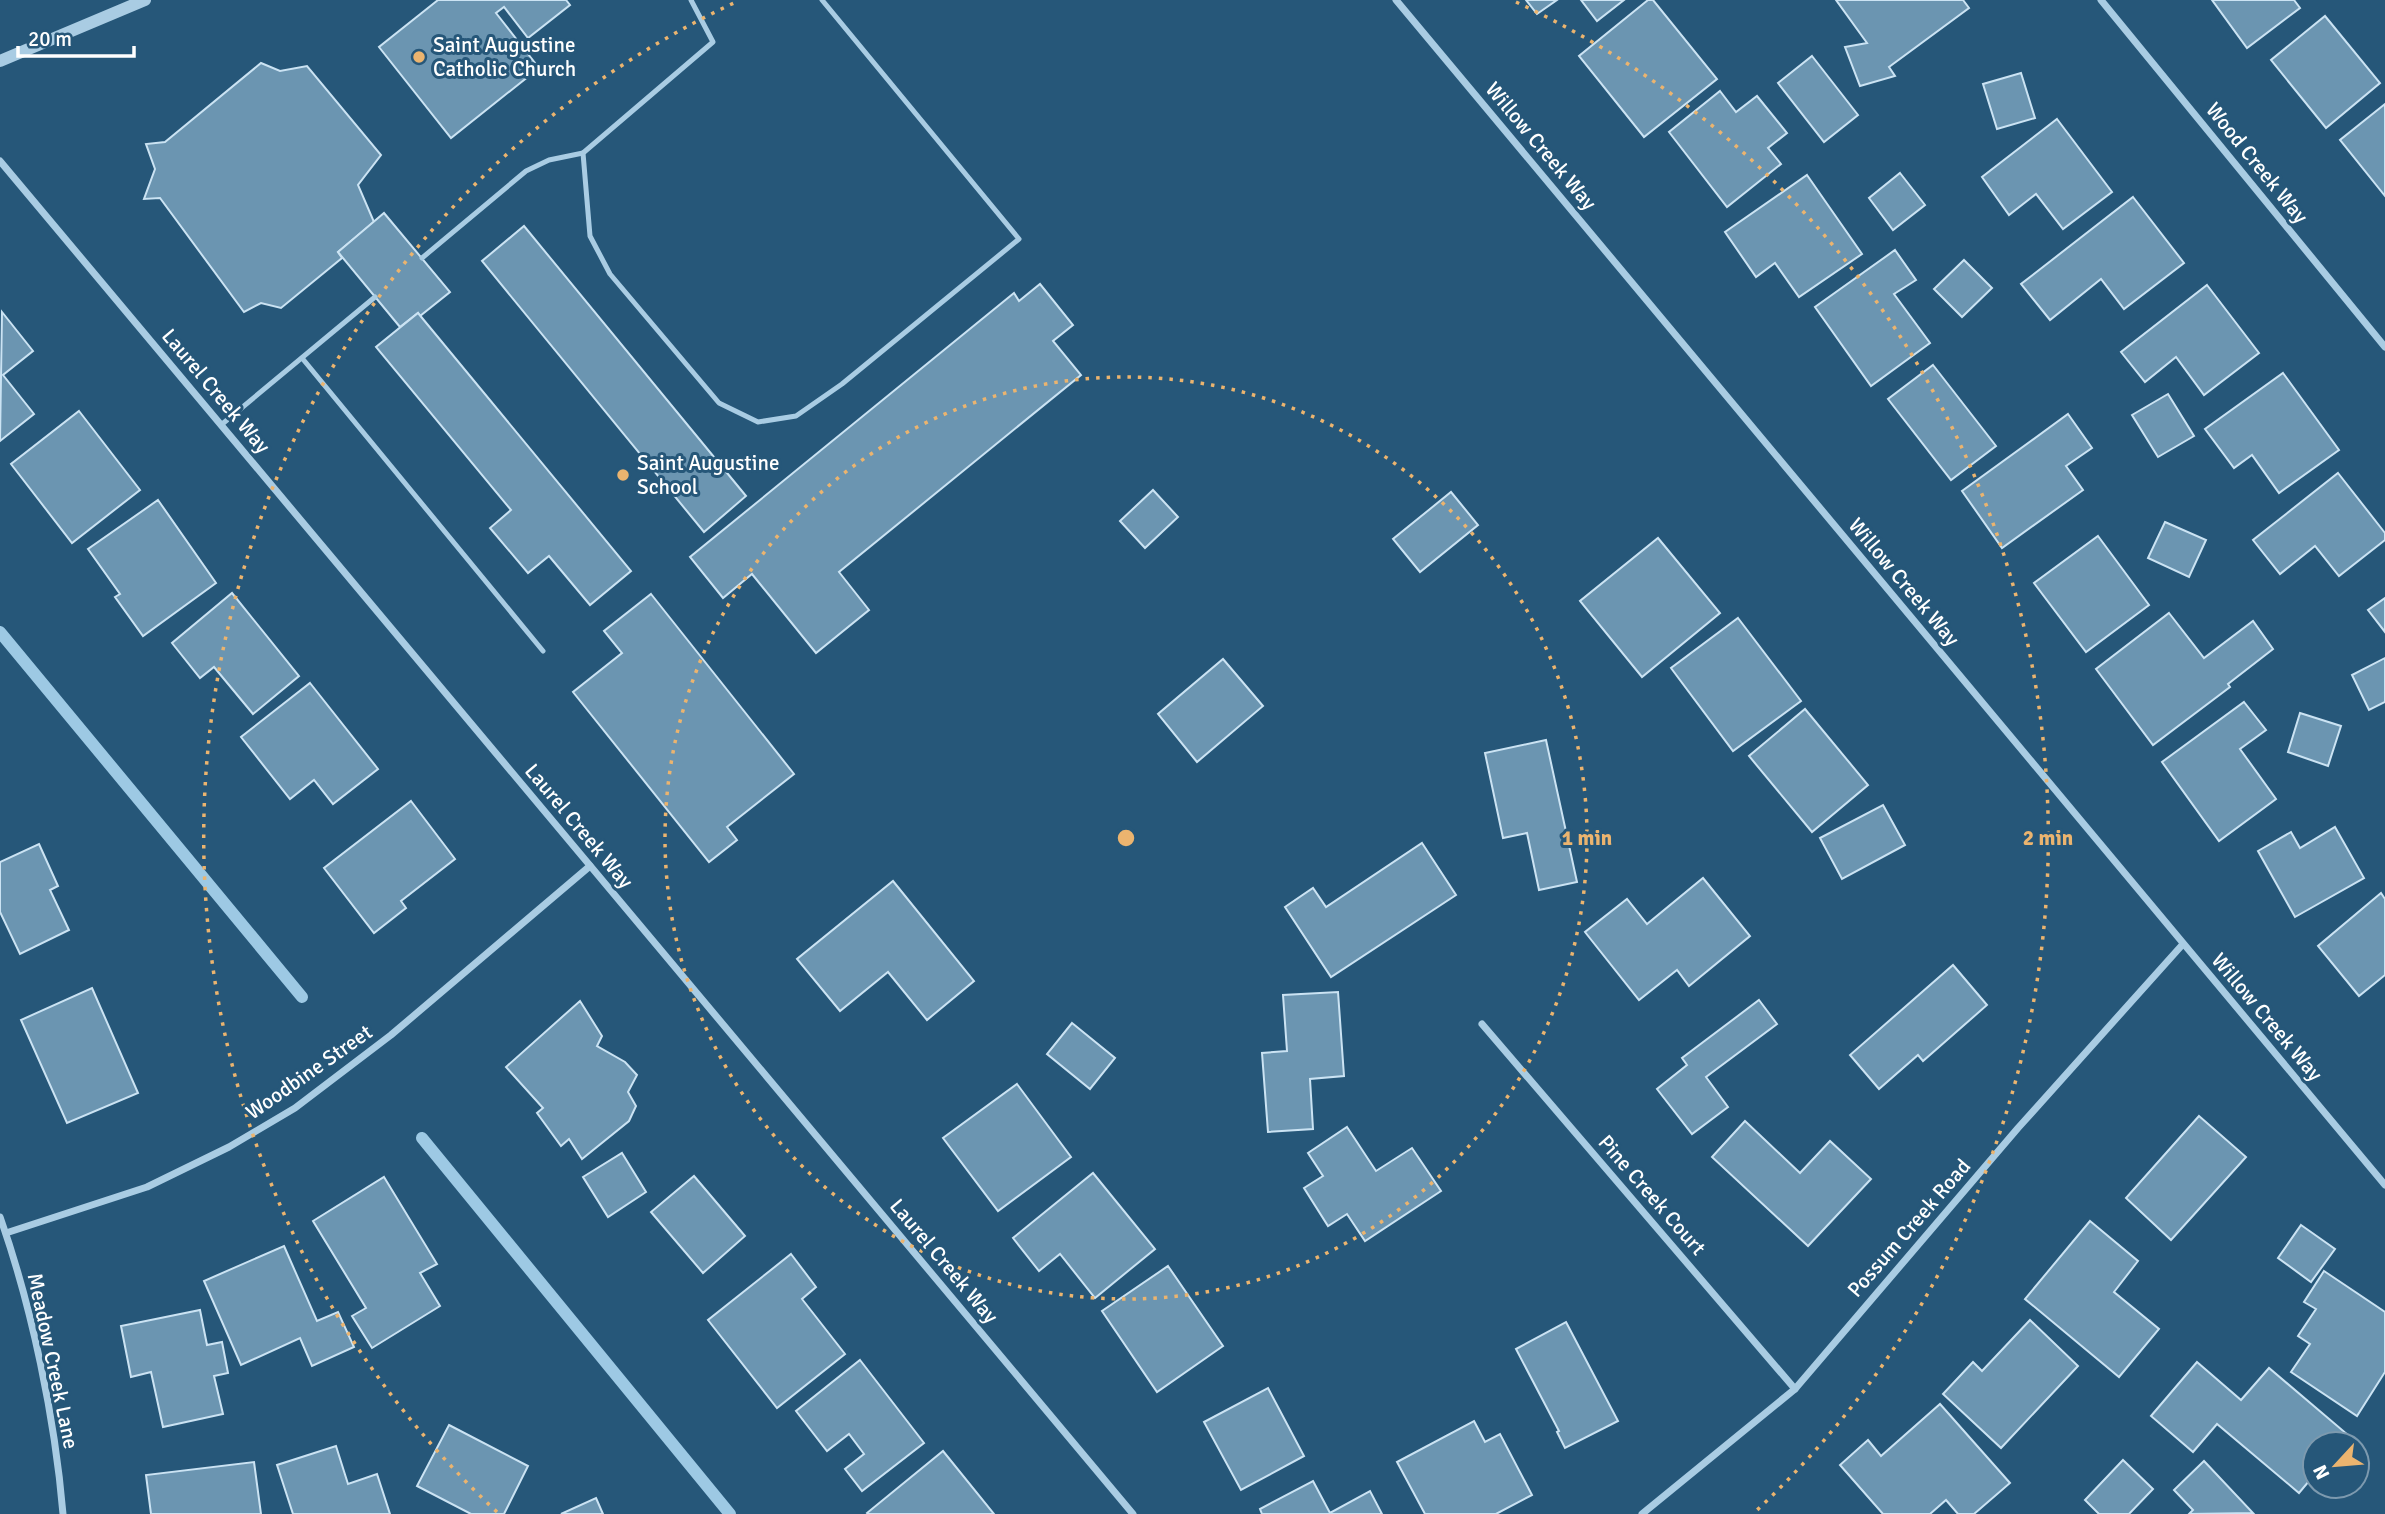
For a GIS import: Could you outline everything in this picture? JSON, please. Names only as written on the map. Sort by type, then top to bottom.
[{"type":"street","points":[[0,61],[145,0]]},
{"type":"street","name":"Willow Creek Way","points":[[1396,0],[2385,1185]]},
{"type":"street","name":"Wood Creek Way","points":[[2101,0],[2385,347]]},
{"type":"street","name":"Laurel Creek Way","points":[[0,161],[1133,1514]]},
{"type":"street","name":"Woodbine Street","points":[[6,1233],[147,1187],[229,1147],[295,1108],[391,1035],[590,866]]},
{"type":"street","name":"Possum Creek Road","points":[[1642,1514],[1795,1389],[2018,1128],[2183,944]]},
{"type":"street","name":"Pine Creek Court","points":[[1482,1024],[1795,1389]]},
{"type":"street","name":"Meadow Creek Lane","points":[[0,1217],[35,1343],[58,1466],[62,1514]]},
{"type":"lane","points":[[422,258],[526,171],[549,159],[583,153],[713,42],[691,0]]},
{"type":"lane","points":[[583,153],[590,236],[610,274],[719,403],[758,422],[796,416],[842,384],[1019,239],[822,0]]},
{"type":"lane","points":[[221,425],[375,297]]},
{"type":"lane","points":[[302,358],[543,651]]},
{"type":"building","points":[[438,0],[566,0],[570,5],[528,38],[504,7],[496,13],[539,68],[451,138],[379,47]]},
{"type":"building","points":[[1526,0],[1557,0],[1537,14]]},
{"type":"building","points":[[1581,0],[1624,0],[1597,21]]},
{"type":"building","points":[[1648,0],[1653,0],[1717,79],[1644,137],[1579,56]]},
{"type":"building","points":[[1836,0],[1963,0],[1969,8],[1889,67],[1895,76],[1860,86],[1845,47],[1867,43]]},
{"type":"building","points":[[2212,0],[2294,0],[2300,8],[2247,48]]},
{"type":"building","points":[[2325,16],[2380,83],[2326,128],[2271,60]]},
{"type":"building","points":[[1812,56],[1858,115],[1824,142],[1778,83]]},
{"type":"building","points":[[261,63],[280,71],[307,66],[381,155],[358,185],[374,222],[338,252],[342,258],[281,308],[261,303],[244,312],[160,198],[144,199],[155,169],[146,144],[165,142]]},
{"type":"building","points":[[2021,73],[2035,118],[1997,129],[1983,84]]},
{"type":"building","points":[[1720,91],[1736,112],[1757,96],[1787,133],[1768,148],[1781,164],[1727,207],[1669,132]]},
{"type":"building","points":[[2385,104],[2385,196],[2340,140]]},
{"type":"building","points":[[2057,119],[2112,192],[2063,229],[2036,194],[2009,215],[1982,177]]},
{"type":"building","points":[[1900,173],[1925,205],[1893,230],[1869,198]]},
{"type":"building","points":[[1807,175],[1862,254],[1799,297],[1775,263],[1756,277],[1725,232]]},
{"type":"building","points":[[2133,197],[2184,263],[2124,309],[2101,279],[2050,320],[2021,284]]},
{"type":"building","points":[[384,213],[450,292],[420,316],[418,313],[400,327],[338,252]]},
{"type":"building","points":[[524,226],[746,496],[704,532],[482,261]]},
{"type":"building","points":[[1895,250],[1916,280],[1894,294],[1930,343],[1871,386],[1815,307]]},
{"type":"building","points":[[1964,260],[1992,288],[1962,317],[1934,289]]},
{"type":"building","points":[[1040,284],[1073,325],[1053,341],[1081,375],[839,572],[869,610],[816,653],[752,574],[723,598],[690,557],[1014,293],[1019,301]]},
{"type":"building","points":[[2207,285],[2259,353],[2204,395],[2176,357],[2145,382],[2121,352]]},
{"type":"building","points":[[2,312],[33,351],[3,375],[34,414],[0,441]]},
{"type":"building","points":[[418,313],[631,571],[590,605],[549,556],[528,573],[490,528],[511,510],[376,347]]},
{"type":"building","points":[[1933,365],[1996,446],[1951,480],[1888,399]]},
{"type":"building","points":[[2283,373],[2339,450],[2279,493],[2252,455],[2234,468],[2205,429]]},
{"type":"building","points":[[2168,394],[2194,436],[2158,457],[2132,415]]},
{"type":"building","points":[[79,411],[140,490],[72,543],[11,464]]},
{"type":"building","points":[[2068,414],[2092,448],[2066,466],[2083,490],[2002,548],[1962,491]]},
{"type":"building","points":[[2338,473],[2385,533],[2385,540],[2339,576],[2315,546],[2280,574],[2253,540]]},
{"type":"building","points":[[1153,490],[1178,517],[1145,548],[1120,521]]},
{"type":"building","points":[[1451,492],[1478,525],[1420,572],[1393,539]]},
{"type":"building","points":[[158,500],[216,583],[143,636],[115,597],[120,594],[88,549]]},
{"type":"building","points":[[2165,522],[2206,540],[2189,577],[2148,558]]},
{"type":"building","points":[[2098,536],[2149,605],[2086,652],[2034,583]]},
{"type":"building","points":[[1658,538],[1720,613],[1642,677],[1580,601]]},
{"type":"building","points":[[232,593],[299,676],[253,714],[214,667],[200,678],[172,643]]},
{"type":"building","points":[[651,594],[794,774],[727,827],[737,840],[709,862],[573,692],[622,653],[604,631]]},
{"type":"building","points":[[2385,598],[2385,632],[2368,610]]},
{"type":"building","points":[[2169,613],[2204,658],[2253,621],[2273,649],[2228,684],[2230,687],[2153,745],[2096,669]]},
{"type":"building","points":[[1738,618],[1801,701],[1733,751],[1671,668]]},
{"type":"building","points":[[2385,658],[2385,702],[2369,710],[2352,675]]},
{"type":"building","points":[[1223,659],[1263,706],[1197,762],[1158,714]]},
{"type":"building","points":[[310,683],[378,769],[333,804],[314,780],[290,799],[241,737]]},
{"type":"building","points":[[2244,702],[2266,730],[2240,749],[2276,799],[2219,841],[2162,762]]},
{"type":"building","points":[[1805,709],[1868,785],[1812,832],[1749,756]]},
{"type":"building","points":[[2300,713],[2341,726],[2328,766],[2288,752]]},
{"type":"building","points":[[1546,740],[1577,882],[1539,890],[1527,833],[1503,838],[1485,753]]},
{"type":"building","points":[[411,801],[455,859],[401,901],[406,908],[374,933],[324,868]]},
{"type":"building","points":[[1883,805],[1905,845],[1842,879],[1820,838]]},
{"type":"building","points":[[2335,827],[2364,878],[2295,917],[2258,851],[2291,832],[2300,848]]},
{"type":"building","points":[[1422,843],[1456,895],[1331,977],[1285,907],[1313,888],[1326,907]]},
{"type":"building","points":[[39,844],[58,886],[50,890],[69,930],[20,954],[0,912],[0,862]]},
{"type":"building","points":[[1703,878],[1750,936],[1689,986],[1677,970],[1639,1000],[1585,932],[1627,899],[1647,924]]},
{"type":"building","points":[[893,881],[974,981],[927,1020],[888,972],[840,1011],[797,959]]},
{"type":"building","points":[[2381,893],[2385,899],[2385,975],[2359,996],[2318,946]]},
{"type":"building","points":[[1953,965],[1987,1005],[1923,1061],[1918,1055],[1879,1089],[1850,1055]]},
{"type":"building","points":[[92,988],[138,1093],[67,1123],[21,1020]]},
{"type":"building","points":[[1338,992],[1344,1076],[1310,1079],[1313,1129],[1268,1132],[1262,1053],[1287,1051],[1283,995]]},
{"type":"building","points":[[1759,1000],[1777,1024],[1706,1077],[1728,1107],[1692,1134],[1657,1089],[1687,1065],[1682,1058]]},
{"type":"building","points":[[580,1001],[602,1036],[597,1046],[625,1062],[637,1075],[628,1092],[636,1106],[629,1121],[582,1159],[569,1139],[561,1146],[537,1113],[543,1108],[506,1067]]},
{"type":"building","points":[[1072,1023],[1115,1058],[1090,1089],[1047,1054]]},
{"type":"building","points":[[1017,1084],[1071,1157],[998,1211],[943,1138]]},
{"type":"building","points":[[2199,1116],[2246,1157],[2171,1240],[2126,1198]]},
{"type":"building","points":[[1745,1121],[1800,1173],[1830,1141],[1871,1179],[1808,1246],[1712,1157]]},
{"type":"building","points":[[1347,1127],[1376,1171],[1412,1148],[1441,1191],[1365,1241],[1347,1214],[1328,1226],[1304,1188],[1323,1176],[1308,1153]]},
{"type":"building","points":[[622,1153],[646,1192],[608,1217],[583,1177]]},
{"type":"building","points":[[1093,1173],[1155,1249],[1095,1298],[1060,1254],[1039,1271],[1013,1238]]},
{"type":"building","points":[[694,1176],[745,1236],[703,1273],[651,1212]]},
{"type":"building","points":[[384,1177],[437,1264],[420,1273],[440,1306],[372,1348],[352,1316],[366,1308],[313,1221]]},
{"type":"building","points":[[2090,1221],[2138,1261],[2114,1292],[2159,1329],[2119,1377],[2025,1299]]},
{"type":"building","points":[[2301,1225],[2335,1249],[2311,1282],[2278,1258]]},
{"type":"building","points":[[284,1246],[317,1321],[338,1312],[354,1347],[312,1366],[300,1338],[241,1365],[204,1281]]},
{"type":"building","points":[[791,1254],[816,1287],[802,1299],[845,1354],[777,1408],[708,1320]]},
{"type":"building","points":[[1168,1266],[1223,1346],[1157,1392],[1102,1311]]},
{"type":"building","points":[[2324,1271],[2385,1312],[2385,1372],[2357,1416],[2291,1372],[2310,1344],[2298,1336],[2316,1309],[2304,1302]]},
{"type":"building","points":[[200,1310],[207,1345],[222,1342],[228,1373],[214,1376],[223,1414],[163,1427],[151,1372],[131,1377],[121,1326]]},
{"type":"building","points":[[2030,1320],[2078,1366],[2001,1448],[1943,1394],[1973,1362],[1982,1371]]},
{"type":"building","points":[[1566,1322],[1618,1421],[1565,1448],[1557,1432],[1559,1431],[1516,1349]]},
{"type":"building","points":[[860,1360],[924,1443],[862,1491],[845,1469],[864,1454],[849,1434],[827,1451],[796,1411]]},
{"type":"building","points":[[2197,1362],[2241,1400],[2269,1368],[2342,1430],[2301,1430],[2299,1493],[2217,1424],[2193,1452],[2151,1416]]},
{"type":"building","points":[[1268,1388],[1304,1456],[1241,1490],[1204,1422]]},
{"type":"building","points":[[1940,1404],[2010,1483],[1974,1514],[1958,1514],[1946,1500],[1930,1514],[1883,1514],[1840,1465],[1868,1440],[1881,1456]]},
{"type":"building","points":[[1474,1421],[1485,1442],[1500,1434],[1532,1495],[1496,1514],[1425,1514],[1397,1462]]},
{"type":"building","points":[[449,1425],[528,1466],[504,1514],[471,1514],[417,1486]]},
{"type":"building","points":[[336,1446],[348,1484],[377,1474],[390,1514],[293,1514],[277,1465]]},
{"type":"building","points":[[943,1451],[994,1514],[867,1513]]},
{"type":"building","points":[[2123,1460],[2153,1489],[2129,1514],[2099,1514],[2085,1500]]},
{"type":"building","points":[[2204,1461],[2253,1513],[2189,1514],[2193,1510],[2174,1490]]},
{"type":"building","points":[[254,1462],[261,1514],[151,1514],[146,1475]]},
{"type":"building","points":[[1313,1481],[1330,1513],[1370,1491],[1382,1514],[1262,1514],[1260,1509]]},
{"type":"building","points":[[596,1498],[603,1514],[561,1514]]},
{"type":"waterway","points":[[0,632],[302,997]]},
{"type":"waterway","points":[[422,1138],[730,1514]]},
{"type":"place","name":"Saint Augustine Catholic Church","points":[[419,57]]},
{"type":"place","name":"Saint Augustine School","points":[[623,475]]}]
